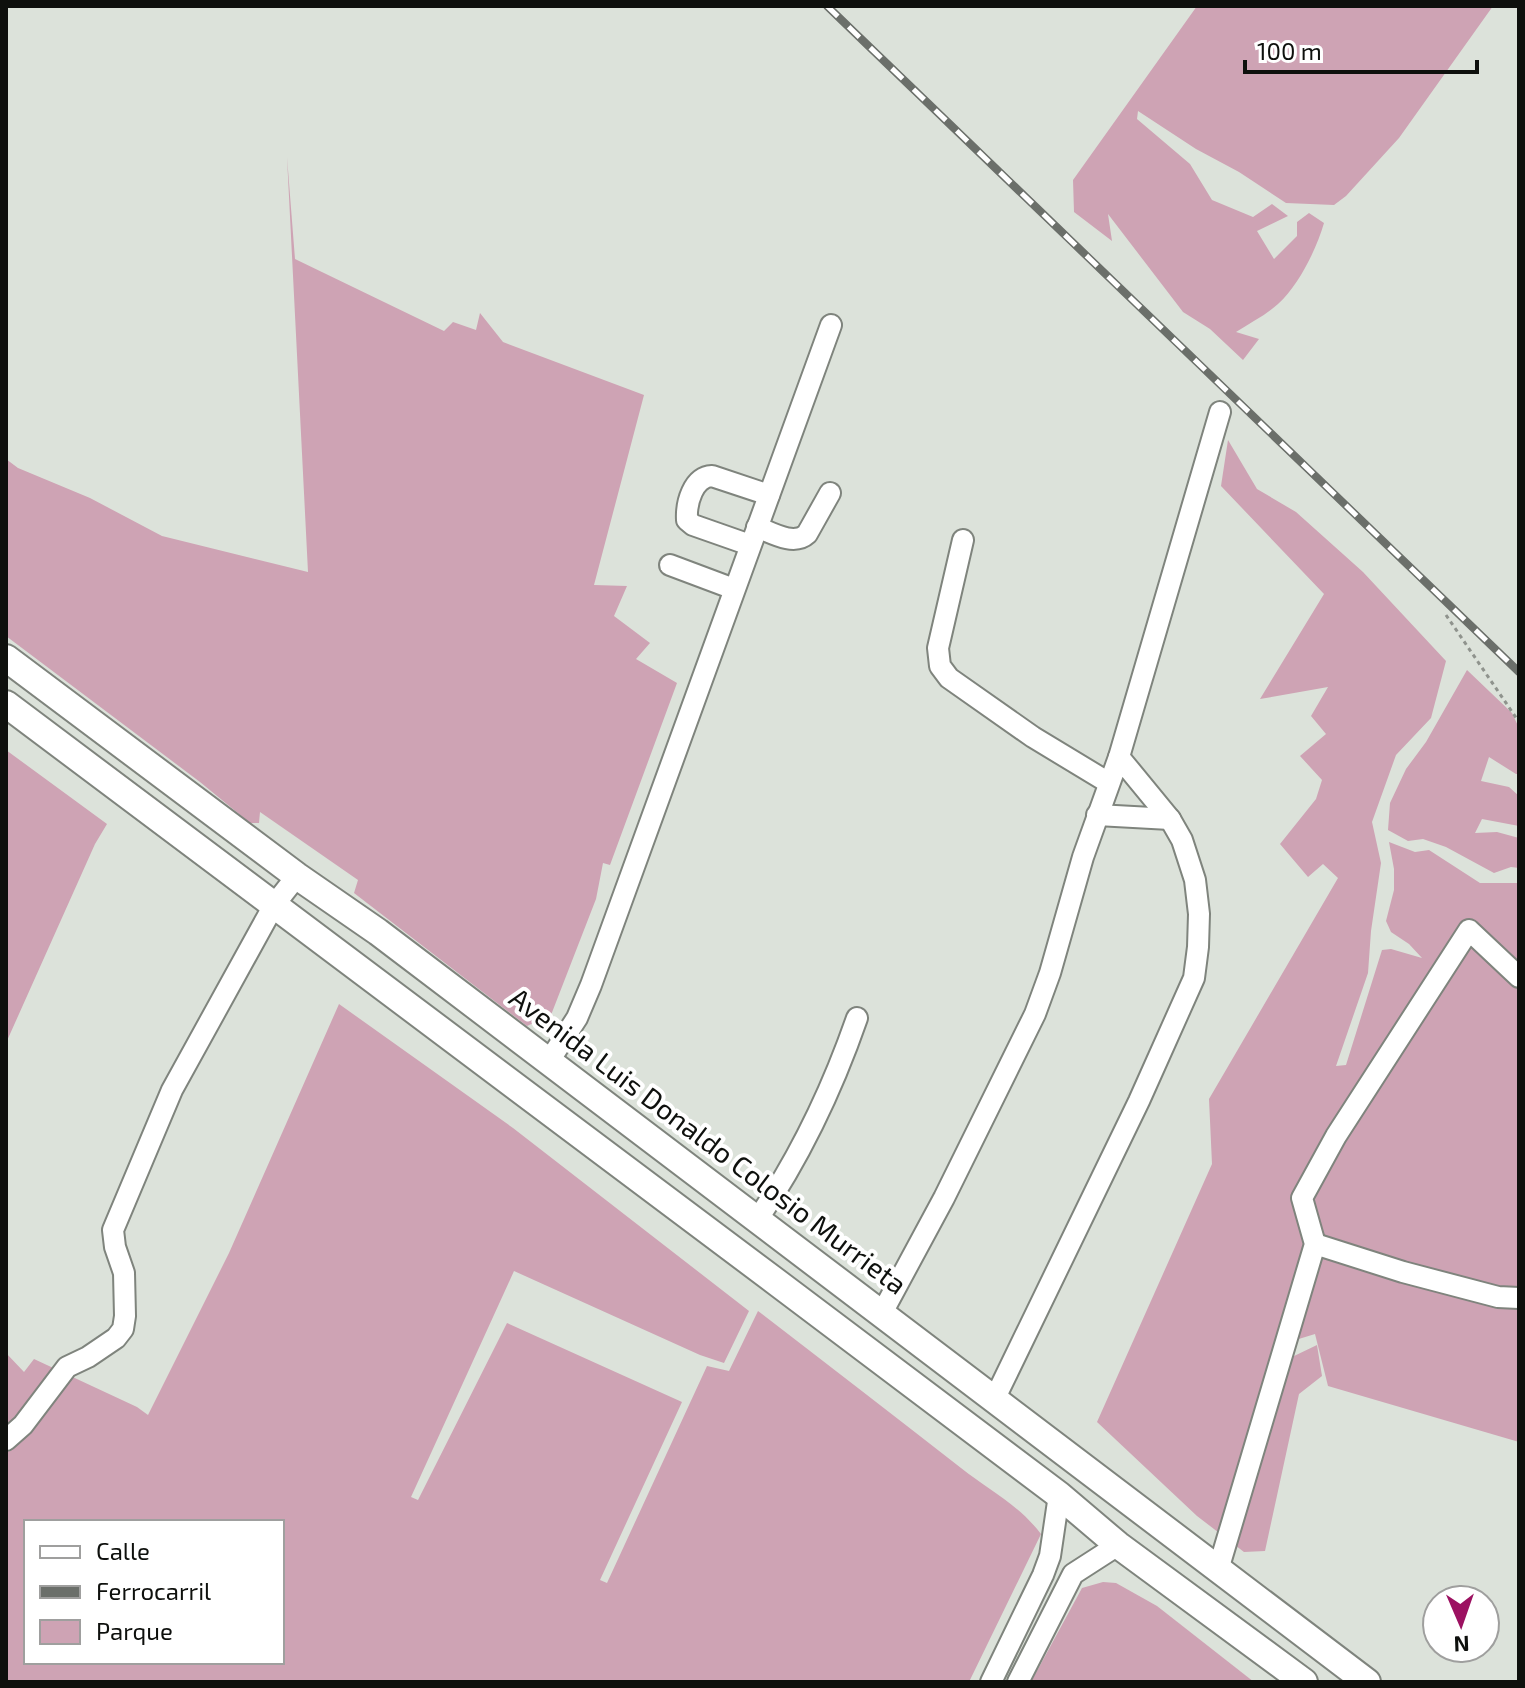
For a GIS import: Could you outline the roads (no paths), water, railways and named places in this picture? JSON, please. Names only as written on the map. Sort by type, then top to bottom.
[{"type":"main road","name":"Avenida Luis Donaldo Colosio Murrieta","points":[[6,658],[297,876],[378,932],[1367,1682]]},
{"type":"main road","points":[[6,704],[1059,1495],[1118,1545],[1304,1682]]},
{"type":"main road","points":[[858,1344],[882,1313]]},
{"type":"lane","points":[[549,1061],[577,1018],[591,985],[831,325]]},
{"type":"lane","points":[[882,1313],[944,1198],[1035,1014],[1083,857],[1119,757],[1220,412]]},
{"type":"lane","points":[[769,495],[712,476],[703,477],[696,482],[687,520],[693,525],[754,536],[802,539],[830,493]]},
{"type":"lane","points":[[963,540],[938,648],[940,666],[949,678],[1033,737],[1109,783]]},
{"type":"lane","points":[[670,565],[734,589]]},
{"type":"lane","points":[[994,1400],[1139,1101],[1194,978],[1199,914],[1195,880],[1182,840],[1170,819],[1119,757]]},
{"type":"lane","points":[[1097,815],[1170,819]]},
{"type":"lane","points":[[6,1440],[23,1425],[67,1367],[116,1338],[123,1329],[124,1273],[113,1230],[172,1090],[274,905],[297,876]]},
{"type":"lane","points":[[1218,1570],[1315,1244],[1302,1198],[1336,1136],[1469,930],[1519,977]]},
{"type":"lane","points":[[757,1220],[818,1117],[857,1018]]},
{"type":"lane","points":[[1315,1244],[1403,1272],[1498,1297],[1519,1298]]},
{"type":"lane","points":[[991,1682],[1050,1556],[1059,1495]]},
{"type":"lane","points":[[1018,1682],[1073,1574],[1118,1545]]},
{"type":"lane","points":[[1050,1556],[1073,1574]]},
{"type":"railway","points":[[827,6],[1519,672]]}]
